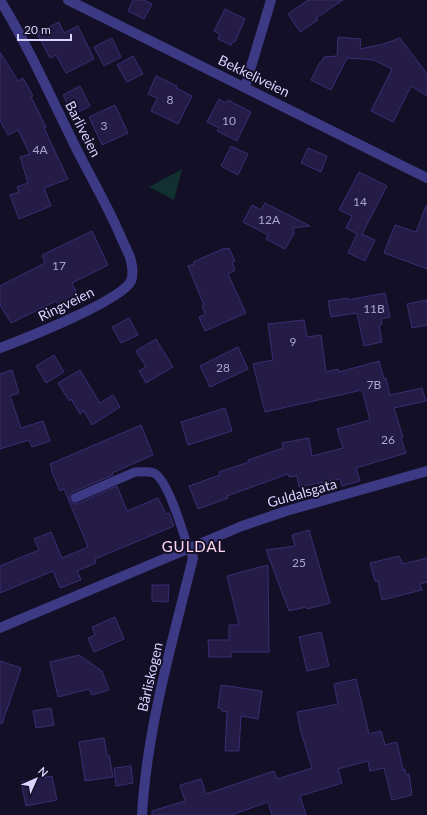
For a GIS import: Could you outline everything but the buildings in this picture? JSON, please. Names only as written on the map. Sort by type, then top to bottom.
[{"type":"street","name":"Barliveien","points":[[0,0],[18,29],[107,207],[130,257],[133,273]]},
{"type":"street","name":"Bekkeliveien","points":[[68,0],[427,178]]},
{"type":"street","points":[[245,87],[271,0]]},
{"type":"street","name":"Ringveien","points":[[0,348],[29,338],[91,309],[127,287],[131,281],[133,273]]},
{"type":"street","name":"Guldalsgata","points":[[0,628],[242,526],[286,511],[427,471]]},
{"type":"street","name":"Bårliskogen","points":[[142,815],[151,740],[160,689],[193,558],[189,548]]},
{"type":"lane","points":[[76,498],[135,472],[146,471],[154,473],[160,479],[174,507],[189,548]]},
{"type":"green space","points":[[182,169],[174,200],[149,187]]},
{"type":"district","name":"GULDAL","points":[[194,547]]}]
